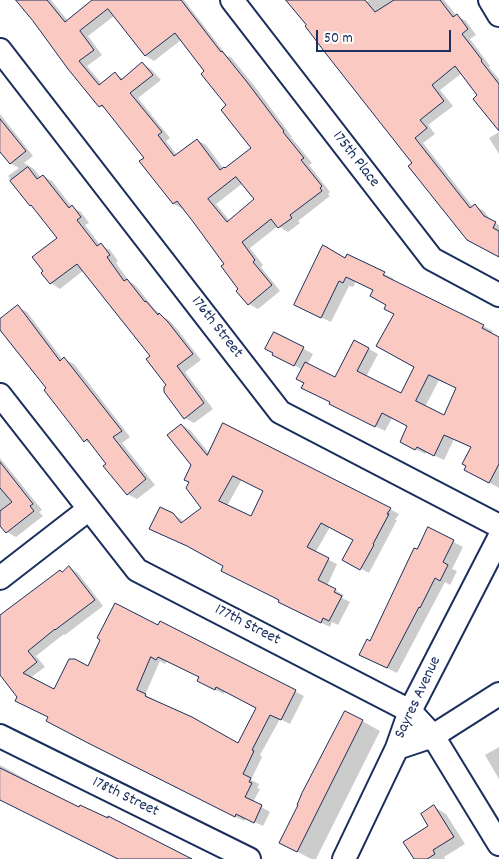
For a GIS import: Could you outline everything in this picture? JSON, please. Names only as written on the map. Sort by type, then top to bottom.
[{"type":"street","name":"175th Place","points":[[232,0],[432,260],[499,294]]},
{"type":"street","points":[[490,0],[499,15]]},
{"type":"street","name":"176th Street","points":[[0,50],[280,412],[499,526]]},
{"type":"street","name":"177th Street","points":[[0,395],[137,570],[410,711],[433,736],[499,844]]},
{"type":"street","points":[[0,578],[90,509]]},
{"type":"street","name":"Sayres Avenue","points":[[344,859],[397,748],[410,711],[499,538]]},
{"type":"street","points":[[397,748],[433,736],[499,694]]},
{"type":"street","name":"178th Street","points":[[0,736],[249,859]]},
{"type":"building","points":[[16,0],[47,0],[65,22],[92,0],[181,0],[247,82],[304,158],[301,160],[322,186],[320,188],[322,191],[290,215],[292,218],[278,228],[271,219],[242,242],[255,260],[253,262],[272,285],[248,305],[236,291],[238,289],[221,266],[224,264],[194,223],[177,201],[173,204],[139,161],[144,158],[102,105],[99,107],[68,69]],"holes":[[[108,9],[145,56],[175,33],[204,71],[201,74],[226,105],[221,110],[251,148],[220,170],[197,139],[174,156],[158,135],[162,132],[130,93],[153,75],[142,62],[121,80],[115,72],[99,85],[79,61],[94,50],[80,31]],[[236,177],[254,199],[227,222],[208,199]]]},
{"type":"building","points":[[286,0],[365,0],[375,12],[394,0],[440,0],[453,17],[457,14],[468,29],[462,34],[499,84],[499,131],[473,99],[477,95],[455,66],[432,85],[444,101],[420,120],[427,128],[415,138],[470,208],[475,204],[484,216],[496,222],[493,228],[499,231],[499,257],[467,240],[408,166],[412,163]]},
{"type":"building","points":[[0,119],[26,151],[10,164],[0,152]]},
{"type":"building","points":[[28,167],[37,179],[43,175],[69,208],[72,205],[81,217],[77,220],[97,246],[101,243],[110,255],[107,257],[124,281],[127,279],[145,302],[168,322],[193,354],[177,366],[204,403],[184,419],[164,392],[166,385],[146,359],[150,356],[77,264],[50,284],[41,273],[43,271],[32,257],[57,238],[10,181]]},
{"type":"building","points":[[323,245],[345,258],[347,254],[385,272],[383,275],[484,325],[482,328],[499,337],[499,464],[489,483],[464,470],[466,466],[462,464],[471,447],[444,435],[434,456],[417,447],[415,450],[400,442],[407,426],[382,413],[375,427],[301,388],[304,383],[296,379],[305,362],[335,377],[354,340],[369,348],[357,371],[401,393],[414,367],[376,346],[394,314],[384,309],[386,305],[370,296],[373,290],[346,277],[343,283],[339,281],[321,318],[294,305]],"holes":[[[429,375],[456,388],[444,415],[416,401]]]},
{"type":"building","points":[[18,305],[60,361],[64,357],[122,431],[113,437],[146,479],[127,495],[103,466],[106,464],[87,439],[84,442],[44,390],[46,388],[0,330],[0,319]]},
{"type":"building","points":[[274,332],[304,347],[294,366],[272,355],[273,353],[265,349]]},
{"type":"building","points":[[223,423],[391,508],[360,570],[342,560],[353,540],[321,523],[307,547],[329,558],[318,580],[336,589],[334,592],[342,596],[329,621],[323,618],[321,623],[278,602],[279,600],[221,571],[223,566],[187,546],[149,529],[160,507],[173,513],[181,523],[201,508],[186,488],[189,482],[184,480],[191,465],[167,435],[181,424],[207,455]],"holes":[[[233,476],[263,491],[251,516],[219,501]]]},
{"type":"building","points":[[0,462],[33,504],[30,506],[34,511],[6,533],[0,526],[0,511],[12,502],[0,488]]},
{"type":"building","points":[[428,527],[454,540],[443,562],[448,565],[440,581],[435,578],[387,668],[359,655],[367,639],[370,641],[414,548],[417,549]]},
{"type":"building","points":[[69,566],[95,600],[28,651],[37,662],[23,673],[54,689],[69,659],[75,659],[88,666],[100,640],[97,638],[115,603],[158,625],[160,621],[296,690],[281,720],[270,715],[252,750],[254,751],[243,774],[251,778],[249,782],[252,783],[245,797],[262,805],[254,823],[236,814],[235,817],[88,743],[46,721],[48,717],[15,701],[17,697],[0,675],[0,615],[60,570],[62,572]],"holes":[[[151,657],[156,660],[158,657],[199,677],[197,681],[215,690],[216,687],[256,708],[238,743],[192,717],[145,696],[146,694],[137,690]]]},
{"type":"building","points":[[345,711],[363,720],[297,852],[279,843],[302,793]]},
{"type":"building","points":[[0,768],[79,807],[80,805],[108,818],[108,816],[192,859],[118,859],[0,800]]},
{"type":"building","points":[[434,805],[454,837],[433,850],[435,854],[427,859],[414,859],[403,842],[428,826],[421,814]]}]
